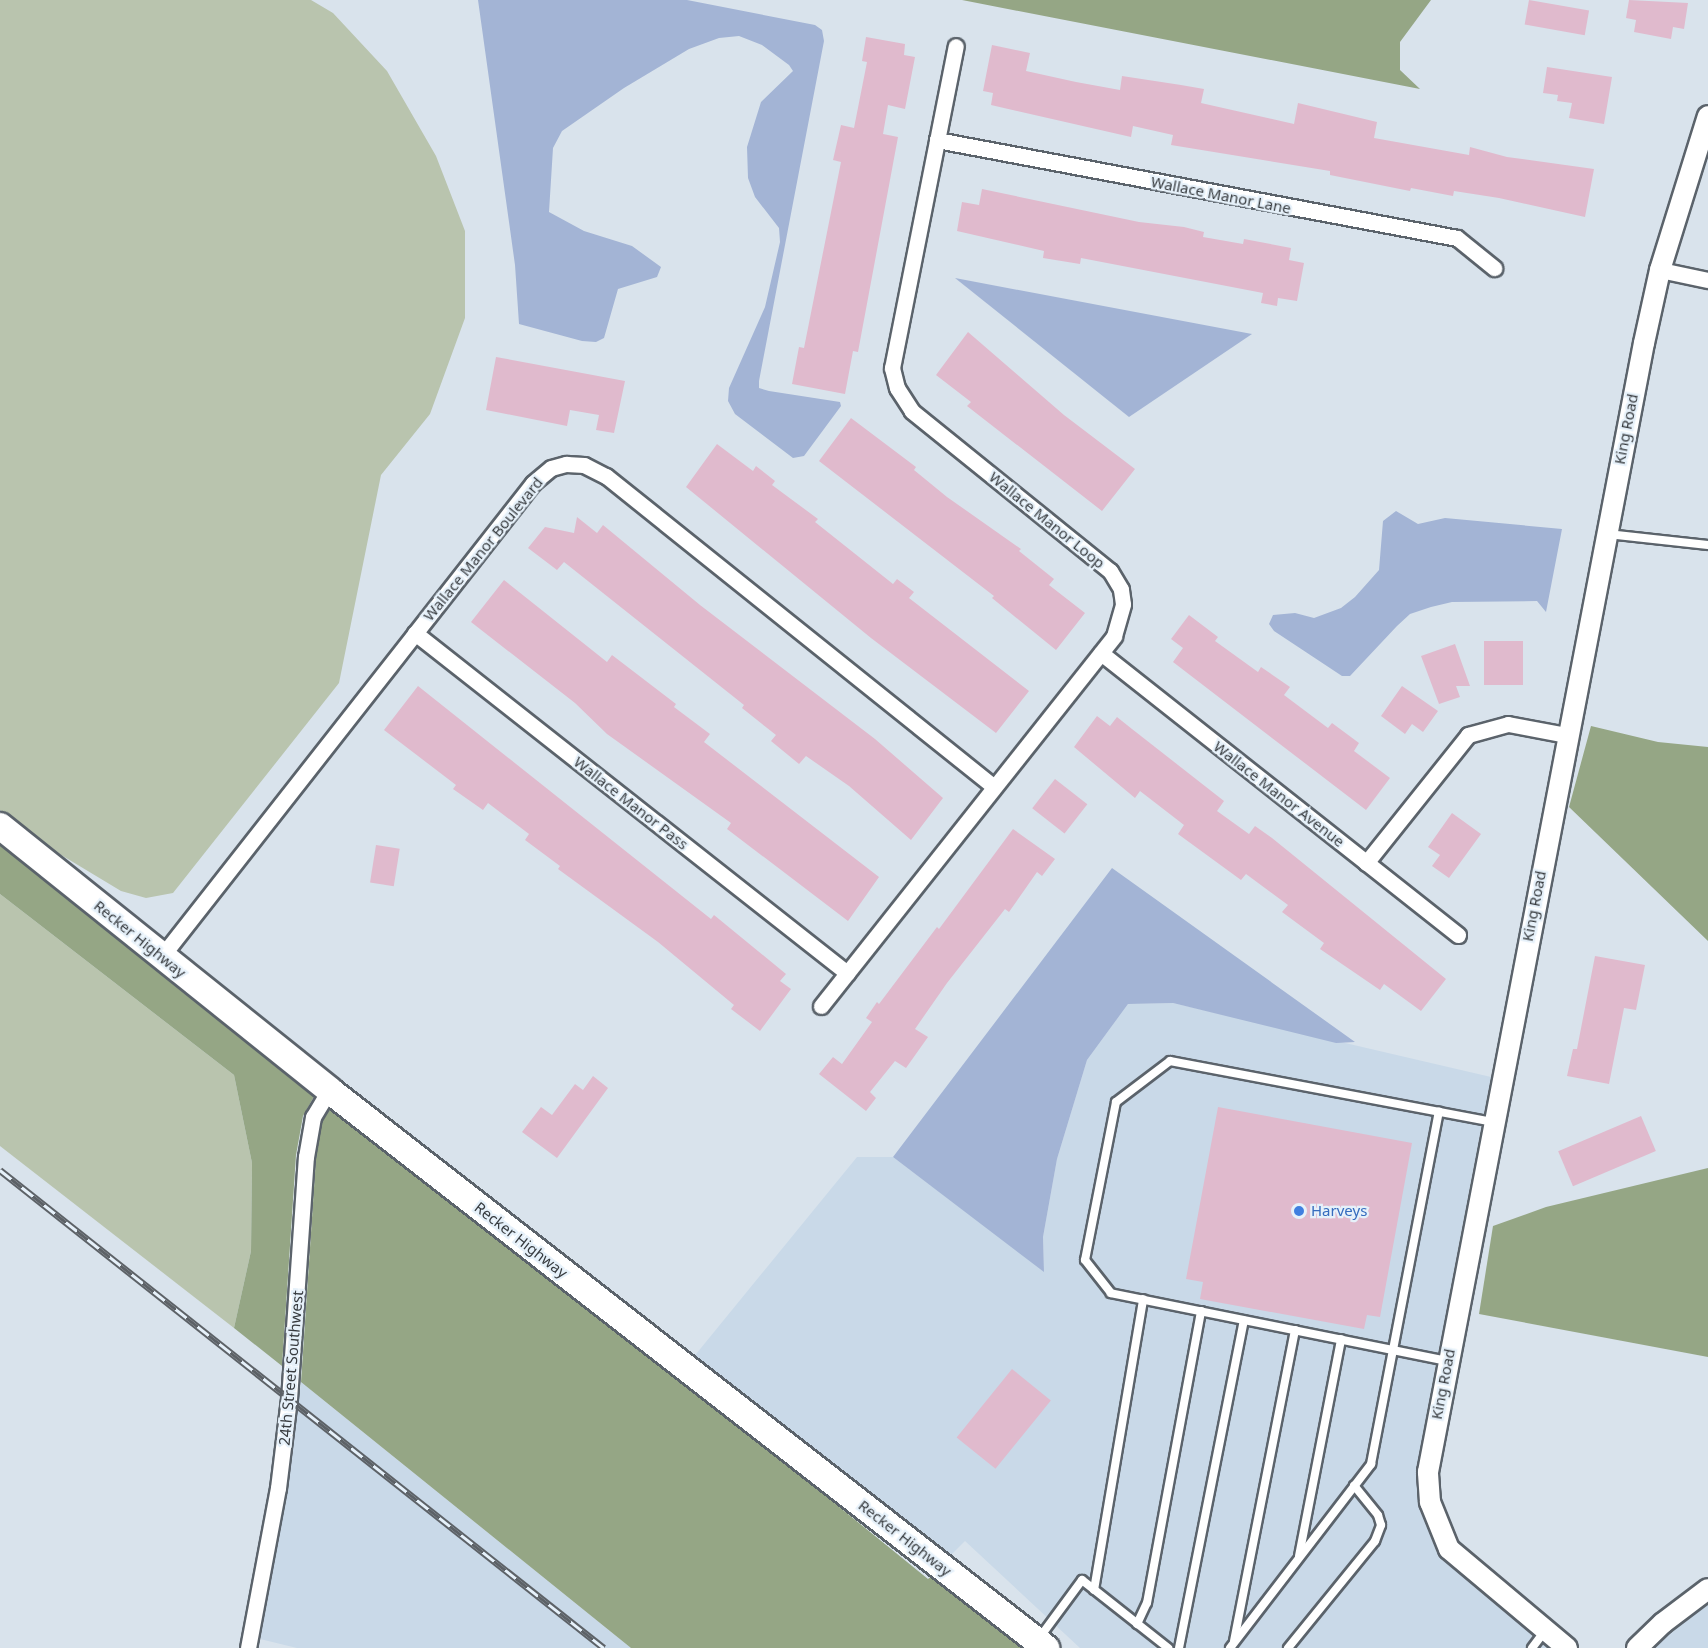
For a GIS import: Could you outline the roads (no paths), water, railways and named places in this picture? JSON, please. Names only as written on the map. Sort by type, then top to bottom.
[{"type":"main road","name":"Recker Highway","points":[[0,826],[329,1090],[1042,1645]]},
{"type":"street","name":"Wallace Manor Loop","points":[[821,1006],[1114,636],[1123,604],[1121,589],[1110,571],[912,411],[897,388],[892,368],[956,46]]},
{"type":"street","name":"King Road","points":[[1567,1648],[1449,1549],[1430,1502],[1428,1472],[1492,1122],[1606,534],[1660,270],[1708,116]]},
{"type":"street","name":"Wallace Manor Lane","points":[[938,140],[1457,238],[1494,268]]},
{"type":"street","points":[[1660,270],[1708,280]]},
{"type":"street","name":"Wallace Manor Boulevard","points":[[162,956],[533,483],[551,468],[584,465],[606,476],[994,787]]},
{"type":"street","name":"Wallace Manor Pass","points":[[415,633],[847,973]]},
{"type":"street","name":"Wallace Manor Avenue","points":[[1101,653],[1458,935]]},
{"type":"street","points":[[1366,863],[1468,735],[1508,724],[1567,735]]},
{"type":"street","name":"24th Street Southwest","points":[[248,1648],[278,1488],[289,1399],[306,1157],[313,1117],[329,1090]]},
{"type":"street","points":[[1637,1648],[1705,1596]]},
{"type":"lane","points":[[1606,534],[1708,545]]},
{"type":"lane","points":[[1447,1361],[1111,1293],[1085,1260],[1116,1102],[1170,1061],[1492,1122]]},
{"type":"lane","points":[[1232,1645],[1371,1464],[1439,1112]]},
{"type":"lane","points":[[1094,1590],[1143,1299]]},
{"type":"lane","points":[[1137,1624],[1147,1602],[1201,1311]]},
{"type":"lane","points":[[1179,1648],[1244,1320]]},
{"type":"lane","points":[[1232,1645],[1294,1330]]},
{"type":"lane","points":[[1299,1557],[1341,1339]]},
{"type":"lane","points":[[1288,1648],[1375,1541],[1381,1525],[1378,1515],[1354,1485]]},
{"type":"lane","points":[[1042,1645],[1082,1580],[1168,1648]]},
{"type":"lane","points":[[1532,1648],[1545,1631]]},
{"type":"water","points":[[478,0],[687,0],[815,25],[822,30],[824,41],[759,381],[759,388],[769,391],[840,402],[841,406],[804,456],[793,458],[735,414],[728,401],[729,388],[765,307],[780,242],[779,228],[755,197],[748,178],[747,147],[761,102],[793,71],[789,65],[762,45],[739,36],[719,38],[689,49],[624,88],[562,131],[553,148],[549,212],[584,231],[632,246],[661,267],[657,277],[618,289],[604,338],[596,342],[582,341],[519,324],[515,265]]},
{"type":"water","points":[[955,278],[1252,334],[1129,417]]},
{"type":"water","points":[[1396,511],[1418,524],[1445,518],[1562,529],[1546,612],[1537,601],[1452,602],[1431,607],[1410,614],[1350,676],[1342,676],[1274,631],[1269,624],[1273,615],[1295,613],[1314,618],[1341,608],[1355,597],[1379,570],[1383,521]]},
{"type":"water","points":[[1112,868],[1355,1042],[1336,1043],[1173,1003],[1128,1004],[1087,1060],[1057,1159],[1043,1237],[1044,1272],[893,1157]]},
{"type":"railway","points":[[0,1170],[604,1648]]},
{"type":"place","name":"Harveys","points":[[1299,1211]]}]
